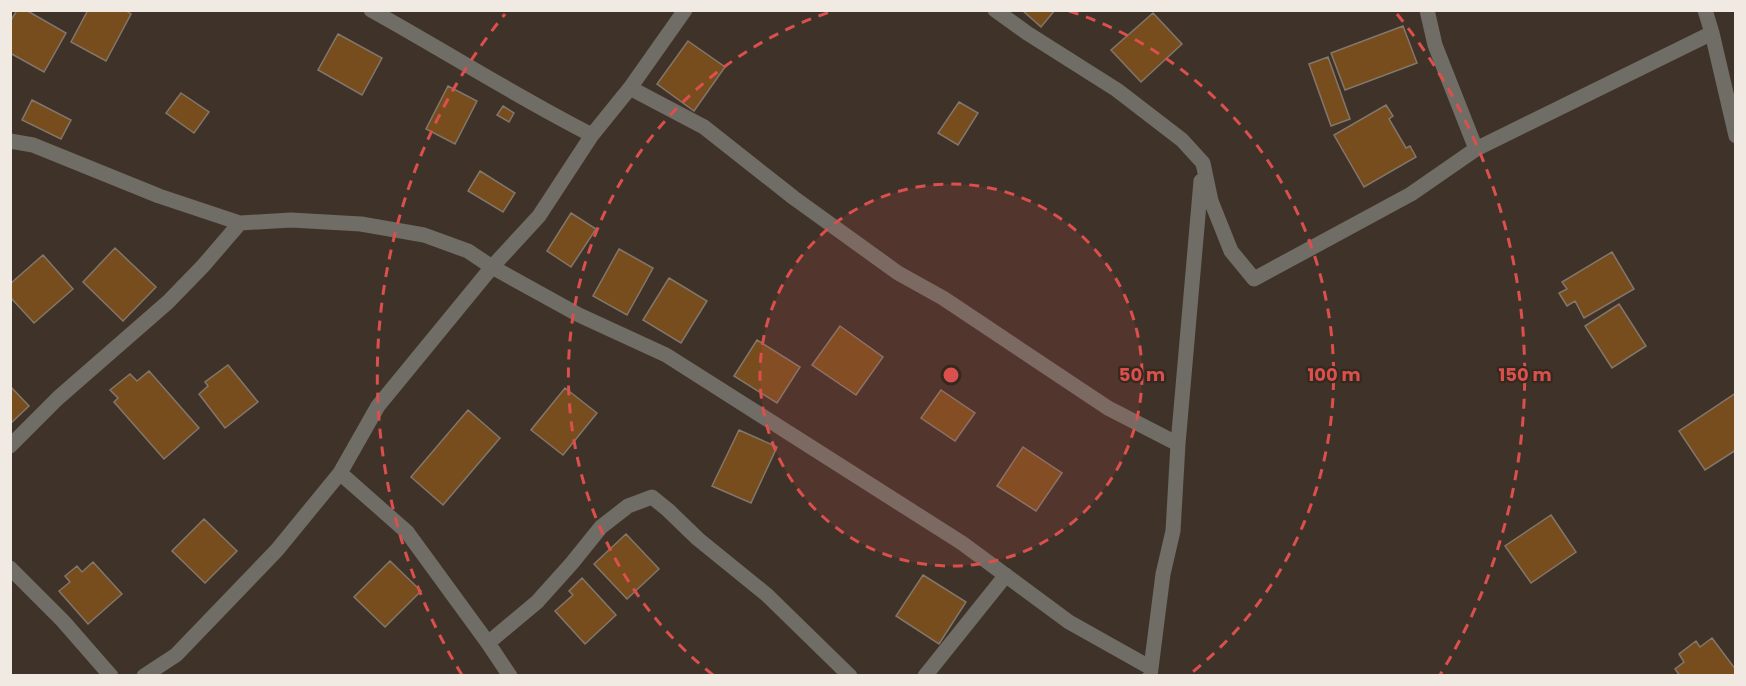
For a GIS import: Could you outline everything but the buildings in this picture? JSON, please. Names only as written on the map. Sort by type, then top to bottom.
[{"type":"street","points":[[371,10],[547,112],[592,135]]},
{"type":"street","points":[[144,675],[176,655],[277,550],[340,473],[378,406],[492,267],[539,216],[592,135],[630,88],[685,10]]},
{"type":"street","points":[[995,10],[1117,90],[1182,140],[1203,164],[1211,201],[1231,251],[1254,279],[1411,194],[1476,149],[1712,33]]},
{"type":"street","points":[[1427,10],[1434,45],[1476,149]]},
{"type":"street","points":[[1705,10],[1736,136]]},
{"type":"street","points":[[630,88],[704,128],[794,198],[898,273],[943,298],[1108,408],[1178,444]]},
{"type":"street","points":[[10,141],[33,145],[159,196],[240,223],[291,220],[361,224],[424,235],[468,251],[492,267],[579,315],[666,355],[962,543],[1069,622],[1151,672],[1163,574],[1173,531],[1178,444],[1203,164]]},
{"type":"street","points":[[10,446],[58,398],[168,302],[240,223]]},
{"type":"street","points":[[340,473],[407,532],[510,675]]},
{"type":"street","points":[[488,643],[537,602],[601,527],[628,506],[652,497],[698,539],[767,595],[850,675]]},
{"type":"street","points":[[10,568],[63,621],[111,675]]},
{"type":"street","points":[[925,675],[1006,575]]}]
